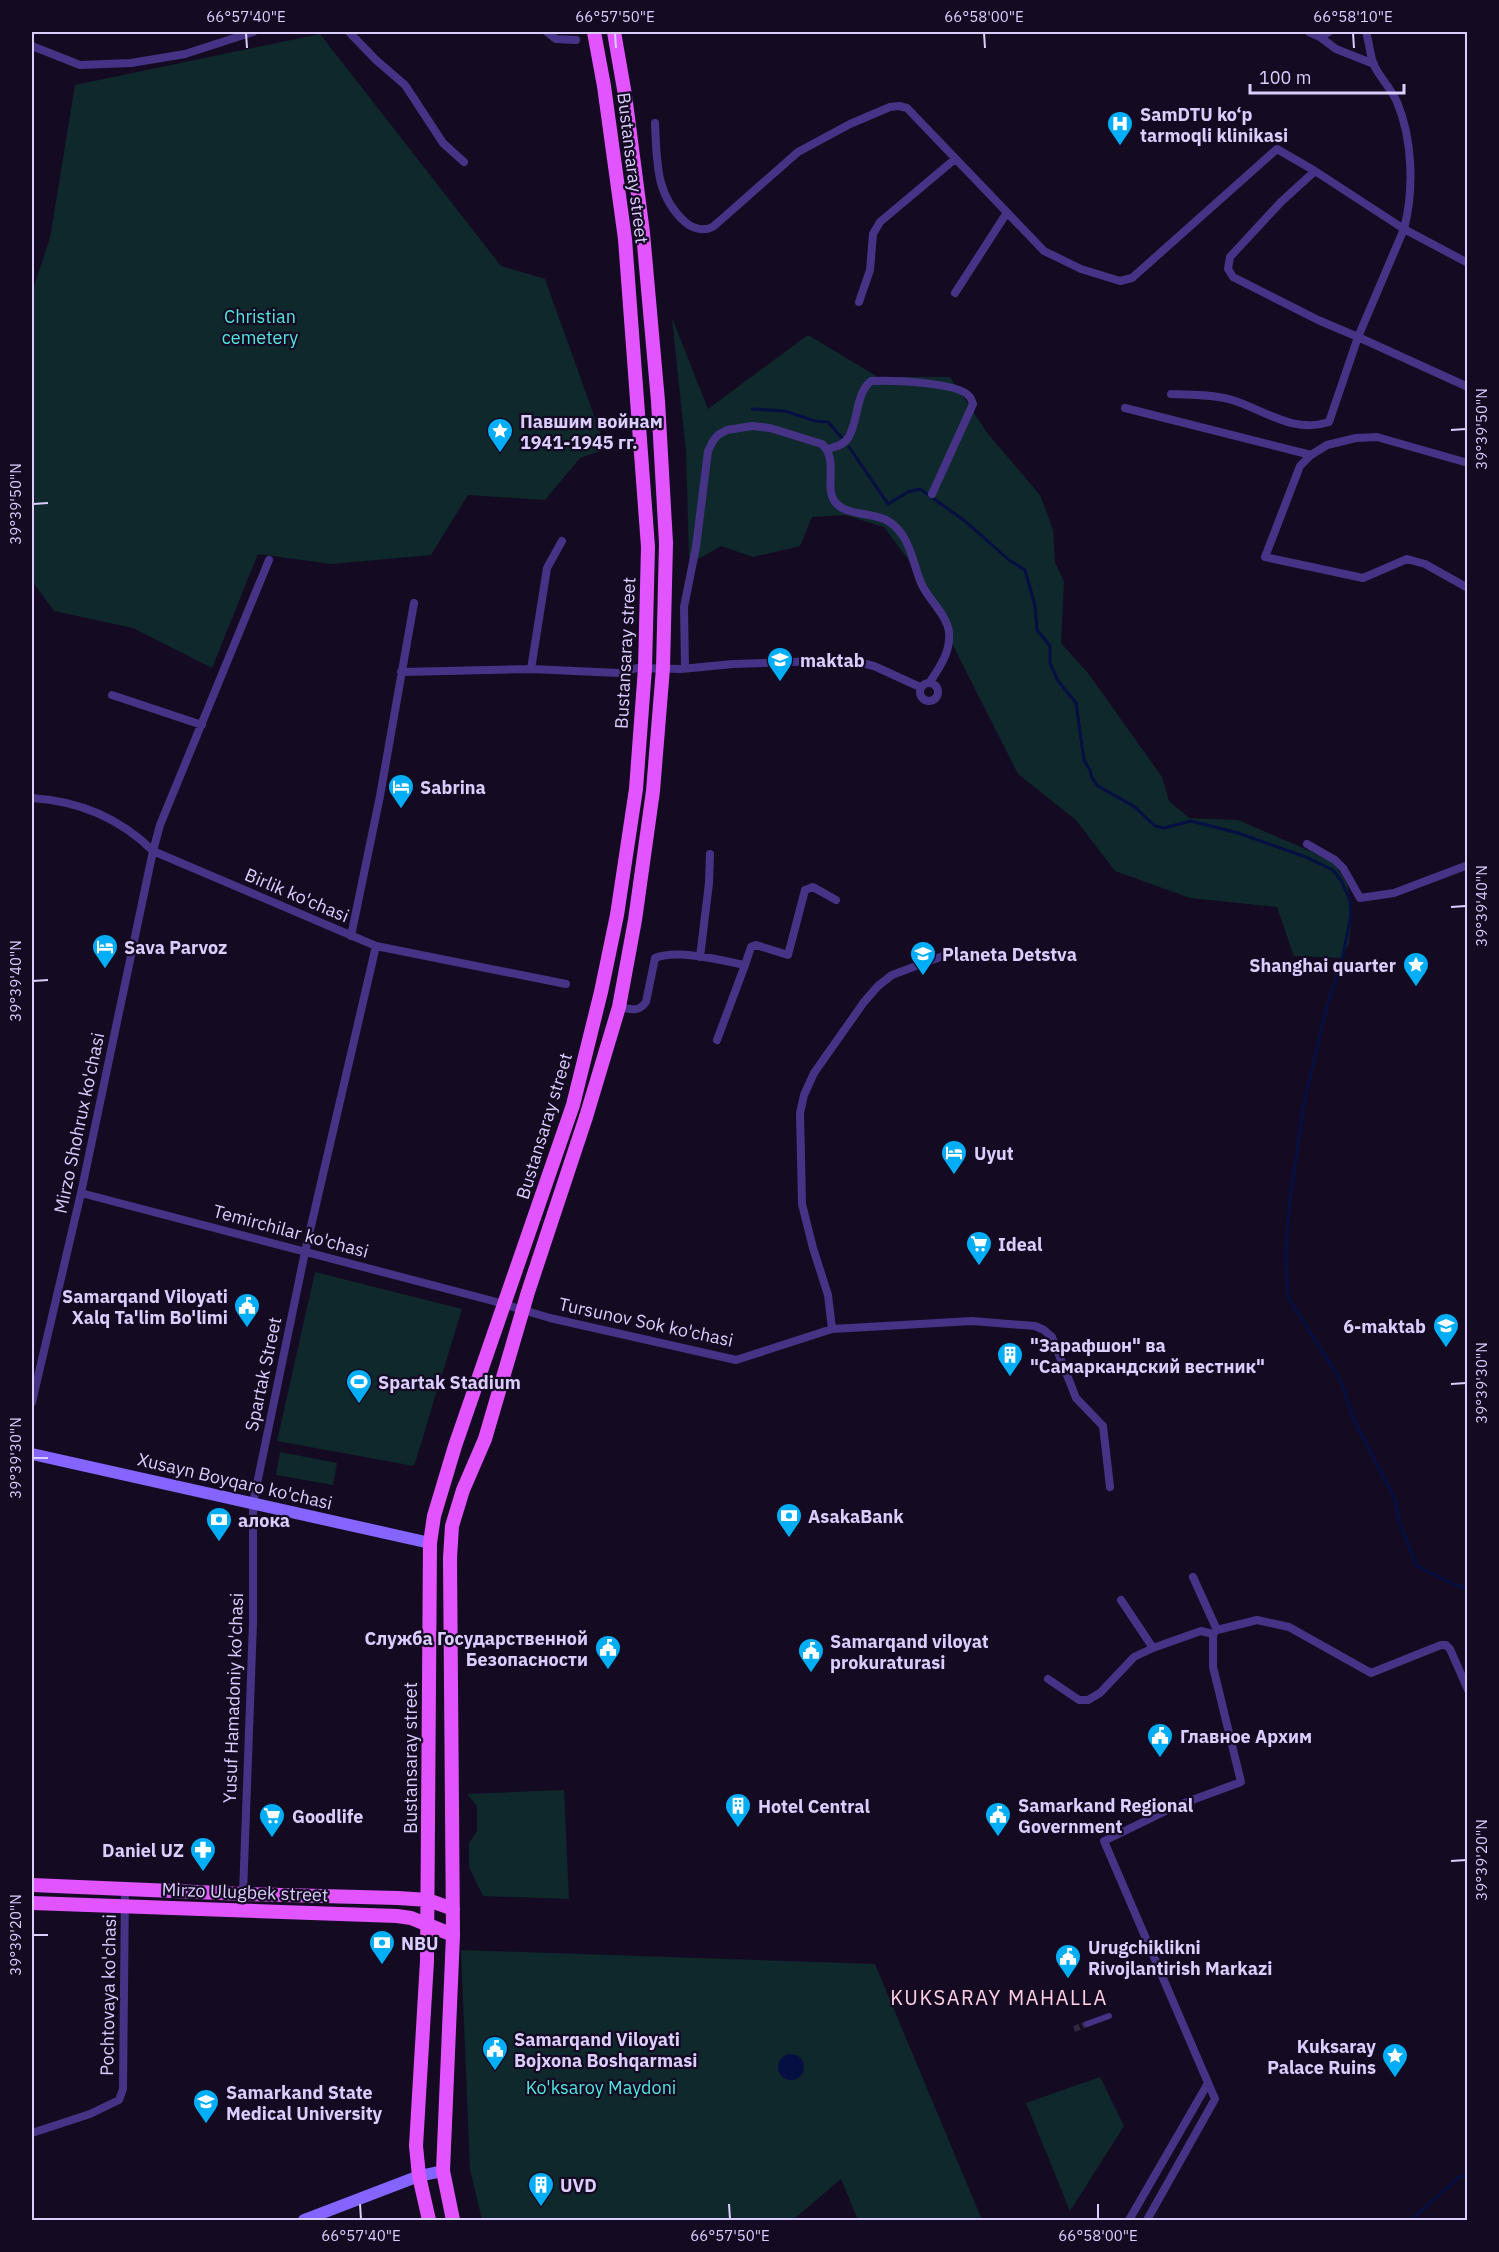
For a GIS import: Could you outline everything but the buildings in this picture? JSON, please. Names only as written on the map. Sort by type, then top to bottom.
[{"type":"main road","name":"Bustansaray street","points":[[429,2220],[419,2176],[416,2146],[428,1925],[430,1543],[434,1516],[499,1303],[573,1105],[617,915],[636,789],[645,668],[648,547],[625,239],[604,86],[594,32]]},
{"type":"main road","name":"Bustansaray street","points":[[453,2220],[442,2171],[453,1935],[450,1558],[452,1526],[463,1490],[484,1439],[619,1007],[635,920],[653,791],[663,668],[666,543],[658,401],[643,233],[614,32]]},
{"type":"main road","name":"Xusayn Boyqaro ko'chasi","points":[[32,1454],[430,1543]]},
{"type":"main road","name":"Mirzo Ulugbek street","points":[[32,1885],[428,1900],[453,1909]]},
{"type":"main road","name":"Mirzo Ulugbek street","points":[[32,1903],[397,1916],[411,1918],[453,1935]]},
{"type":"main road","points":[[304,2220],[419,2176],[442,2171]]},
{"type":"street","points":[[32,46],[80,64],[131,63],[185,54],[253,32]]},
{"type":"street","points":[[349,32],[405,85],[439,138],[464,162]]},
{"type":"street","points":[[547,32],[556,39],[576,40]]},
{"type":"street","points":[[1309,32],[1336,49],[1374,64]]},
{"type":"street","points":[[1320,37],[1329,32]]},
{"type":"street","points":[[1171,394],[1221,397],[1283,422],[1299,425],[1319,425],[1329,422],[1358,337],[1408,215],[1410,164],[1405,126],[1396,101],[1374,64],[1366,32]]},
{"type":"street","points":[[655,123],[657,162],[662,192],[672,211],[690,226],[703,230],[709,230],[714,226],[798,152],[850,124],[890,107],[899,106],[907,108],[1006,214],[1044,251],[1091,272],[1120,281],[1132,278],[1277,149],[1404,229],[1467,263]]},
{"type":"street","points":[[859,302],[870,270],[873,234],[880,222],[955,159]]},
{"type":"street","points":[[1315,171],[1281,202],[1230,257],[1228,269],[1233,277],[1318,320],[1467,387]]},
{"type":"street","points":[[955,293],[1006,214]]},
{"type":"street","points":[[828,449],[841,445],[848,439],[864,389],[871,381],[941,384],[964,392],[973,404],[932,494]]},
{"type":"street","points":[[1125,408],[1314,453]]},
{"type":"street","points":[[685,668],[684,607],[696,547],[708,451],[718,435],[727,430],[752,426],[770,428],[814,440],[828,449],[831,457],[831,488],[834,502],[840,507],[879,517],[898,529],[913,555],[922,585],[949,630],[949,645],[941,666],[930,682],[920,687]]},
{"type":"street","points":[[1467,463],[1377,437],[1356,438],[1327,445],[1300,466],[1265,557],[1363,578],[1407,559],[1425,564],[1467,588]]},
{"type":"street","points":[[531,669],[547,568],[562,541]]},
{"type":"street","name":"Mirzo Shohrux ko'chasi","points":[[32,1402],[81,1193],[160,825],[269,561]]},
{"type":"street","points":[[351,936],[380,796],[400,672],[414,603]]},
{"type":"street","points":[[400,672],[531,669],[619,673],[637,668],[685,668],[849,660],[874,666],[920,687]]},
{"type":"street","points":[[920,687],[922,698],[928,701],[935,699],[938,689],[930,682]]},
{"type":"street","points":[[112,695],[202,725]]},
{"type":"street","name":"Birlik ko'chasi","points":[[32,798],[63,801],[92,810],[137,835],[153,851],[376,946],[566,984]]},
{"type":"street","points":[[1307,844],[1335,860],[1343,868],[1360,898],[1394,893],[1467,865]]},
{"type":"street","points":[[700,957],[710,883],[710,854]]},
{"type":"street","points":[[717,1040],[753,945],[788,955],[808,887],[813,887],[837,900]]},
{"type":"street","name":"Spartak Street","points":[[253,1503],[305,1252],[376,946]]},
{"type":"street","points":[[619,1007],[636,1011],[642,1008],[646,1002],[655,958],[662,955],[700,957],[745,965]]},
{"type":"street","points":[[832,1329],[828,1295],[802,1204],[800,1113],[804,1095],[814,1072],[878,986],[892,975],[943,956]]},
{"type":"street","name":"Temirchilar ko'chasi","points":[[81,1193],[499,1303]]},
{"type":"street","name":"Tursunov Sok ko'chasi","points":[[499,1303],[523,1311],[736,1360],[832,1329],[972,1321],[1029,1325],[1044,1330],[1052,1338],[1076,1398],[1103,1426],[1110,1487]]},
{"type":"street","name":"Yusuf Hamadoniy ko'chasi","points":[[243,1894],[253,1623],[253,1503]]},
{"type":"street","points":[[1147,2220],[1215,2099],[1207,2085],[1104,1841],[1176,1806],[1241,1782],[1213,1667],[1215,1632],[1193,1577]]},
{"type":"street","points":[[1121,1600],[1153,1648]]},
{"type":"street","points":[[1048,1679],[1079,1700],[1088,1700],[1100,1693],[1134,1658],[1153,1648],[1201,1631],[1215,1632],[1257,1620],[1289,1627],[1371,1673],[1446,1645],[1450,1649],[1467,1690]]},
{"type":"street","points":[[125,1890],[126,1905]]},
{"type":"street","name":"Pochtovaya ko'chasi","points":[[32,2133],[90,2114],[119,2100],[123,2089],[126,1905]]},
{"type":"street","points":[[1087,2024],[1109,2016]]},
{"type":"street","points":[[1129,2220],[1207,2085]]},
{"type":"green space","name":"Christian cemetery","points":[[320,34],[501,266],[545,279],[606,449],[580,458],[545,500],[468,495],[431,555],[331,564],[258,554],[212,668],[133,628],[54,611],[32,581],[32,292],[50,238],[75,85]]},
{"type":"green space","points":[[672,318],[708,409],[808,335],[878,377],[950,377],[988,434],[1040,495],[1053,530],[1055,562],[1064,582],[1061,643],[1088,673],[1162,777],[1169,801],[1189,818],[1238,820],[1333,861],[1347,884],[1352,911],[1349,943],[1342,958],[1294,956],[1277,907],[1190,898],[1115,871],[1076,820],[1018,774],[913,566],[884,527],[845,515],[812,517],[800,546],[753,557],[721,546],[698,559],[689,556],[686,452]]},
{"type":"green space","name":"Spartak Stadium","points":[[315,1272],[462,1309],[414,1466],[277,1441]]},
{"type":"green space","points":[[280,1452],[337,1463],[333,1485],[276,1475]]},
{"type":"green space","points":[[564,1790],[569,1899],[483,1896],[469,1867],[469,1843],[477,1831],[477,1806],[467,1794]]},
{"type":"green space","name":"Ko'ksaroy Maydoni","points":[[461,1950],[875,1964],[982,2220],[858,2220],[841,2179],[793,2220],[482,2220],[470,2169]]},
{"type":"green space","points":[[1100,2077],[1124,2126],[1070,2211],[1026,2103]]},
{"type":"shaded area","points":[[791,2054],[800,2058],[804,2067],[800,2076],[791,2080],[782,2076],[778,2067],[782,2058]]},
{"type":"waterway","points":[[752,409],[785,411],[815,421],[828,422],[842,438]]},
{"type":"waterway","points":[[849,447],[888,504],[908,492],[920,489],[965,521],[1009,560],[1025,570],[1035,606],[1037,630],[1050,646],[1050,663],[1058,681],[1076,703],[1084,760],[1098,786],[1135,807],[1155,826],[1164,828],[1191,821],[1238,833],[1306,857],[1333,870],[1342,882],[1350,901],[1351,915],[1341,965],[1327,1006],[1304,1103],[1289,1207],[1286,1256],[1288,1297],[1341,1381],[1354,1420],[1395,1499],[1399,1522],[1417,1566],[1455,1585],[1468,1588]]},
{"type":"waterway","points":[[1411,2220],[1459,2177],[1468,2175]]},
{"type":"tunnel","points":[[1074,2029],[1087,2024]]},
{"type":"place","name":"SamDTU ko‘p tarmoqli klinikasi","points":[[1120,147]]},
{"type":"place","name":"Павшим войнам 1941-1945 гг.","points":[[500,454]]},
{"type":"place","name":"maktab","points":[[780,683]]},
{"type":"place","name":"Sabrina","points":[[401,810]]},
{"type":"place","name":"Sava Parvoz","points":[[105,970]]},
{"type":"place","name":"Planeta Detstva","points":[[923,977]]},
{"type":"place","name":"Shanghai quarter","points":[[1416,988]]},
{"type":"place","name":"Uyut","points":[[954,1176]]},
{"type":"place","name":"Ideal","points":[[979,1267]]},
{"type":"place","name":"Samarqand Viloyati Xalq Ta'lim Bo'limi","points":[[247,1329]]},
{"type":"place","name":"6-maktab","points":[[1446,1349]]},
{"type":"place","name":"\"Зарафшон\" ва \"Самаркандский вестник\"","points":[[1010,1378]]},
{"type":"place","name":"Spartak Stadium","points":[[359,1405]]},
{"type":"place","name":"AsakaBank","points":[[789,1539]]},
{"type":"place","name":"алока","points":[[219,1543]]},
{"type":"place","name":"Служба Государственной Безопасности","points":[[608,1671]]},
{"type":"place","name":"Samarqand viloyat prokuraturasi","points":[[811,1674]]},
{"type":"place","name":"Главное Архим","points":[[1160,1759]]},
{"type":"place","name":"Hotel Central","points":[[738,1829]]},
{"type":"place","name":"Samarkand Regional Government","points":[[998,1838]]},
{"type":"place","name":"Goodlife","points":[[272,1839]]},
{"type":"place","name":"Daniel UZ","points":[[203,1873]]},
{"type":"place","name":"NBU","points":[[382,1966]]},
{"type":"place","name":"Urugchiklikni Rivojlantirish Markazi","points":[[1068,1980]]},
{"type":"place","name":"Samarqand Viloyati Bojxona Boshqarmasi","points":[[495,2072]]},
{"type":"place","name":"Kuksaray Palace Ruins","points":[[1395,2079]]},
{"type":"place","name":"Samarkand State Medical University","points":[[206,2125]]},
{"type":"place","name":"UVD","points":[[541,2208]]},
{"type":"district","name":"KUKSARAY MAHALLA","points":[[999,1997]]}]
